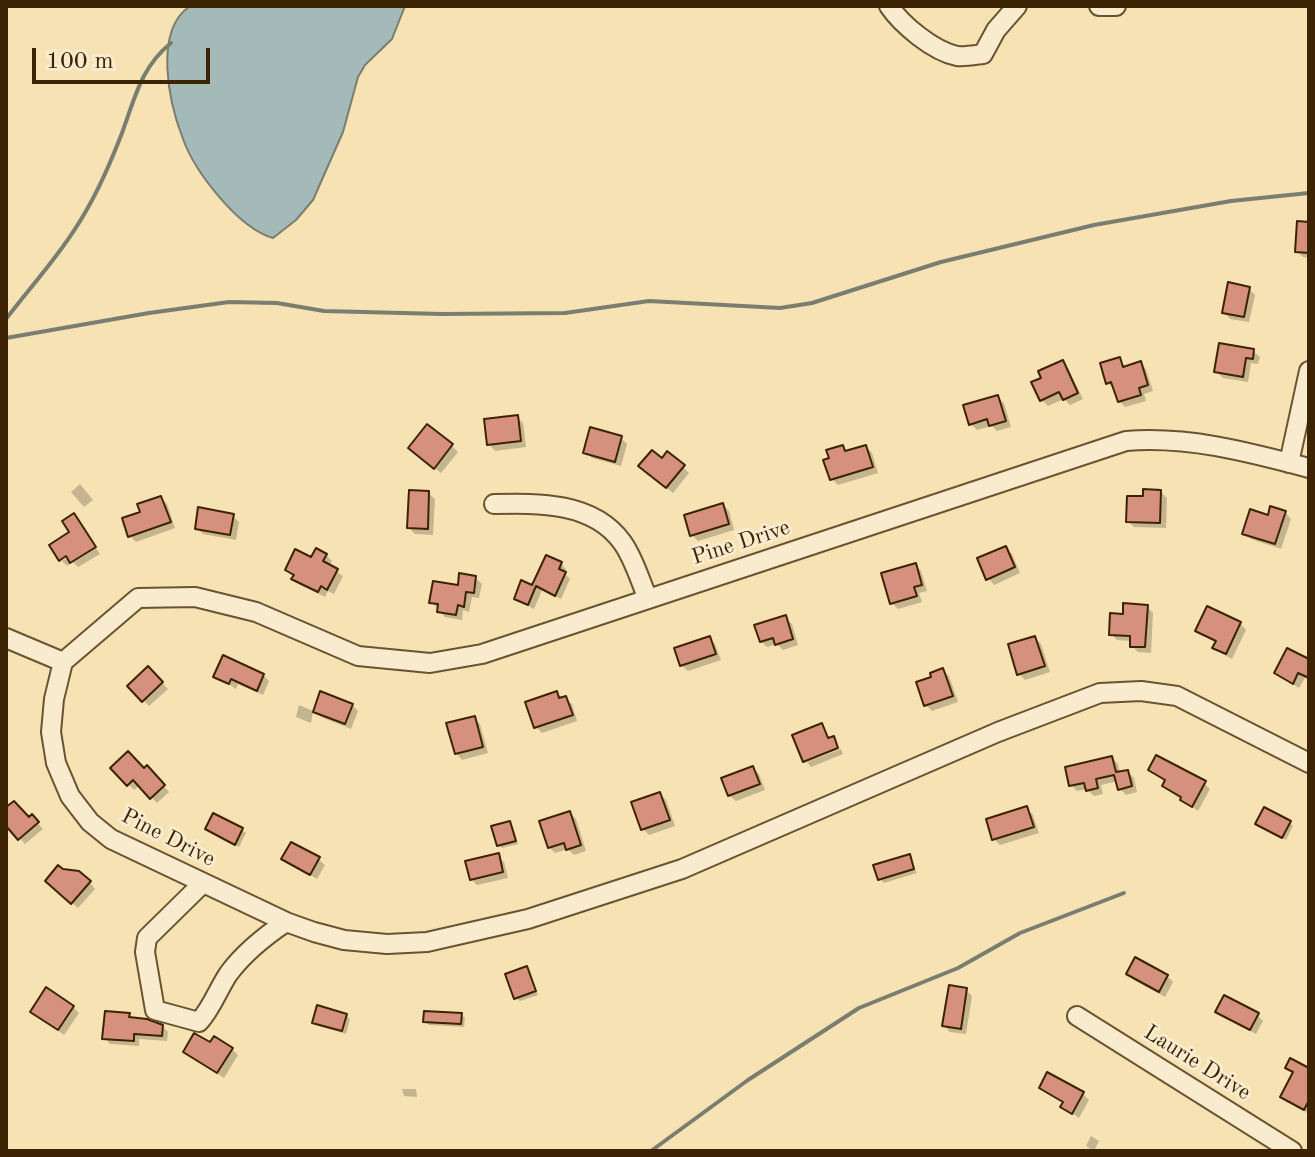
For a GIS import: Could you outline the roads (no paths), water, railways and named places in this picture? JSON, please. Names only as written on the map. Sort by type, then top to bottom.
[{"type":"street","points":[[889,6],[897,18],[934,46],[957,56],[983,54],[996,30],[1017,6]]},
{"type":"street","points":[[1099,6],[1116,6]]},
{"type":"street","points":[[1289,463],[1309,371]]},
{"type":"street","name":"Pine Drive","points":[[1309,468],[1191,440],[1126,441],[482,654],[430,663],[358,656],[256,612],[195,597],[138,598],[63,662],[54,699],[51,732],[56,763],[70,796],[90,822],[111,839],[286,922],[344,940],[387,944],[427,942],[532,918],[682,869],[998,732],[1100,693],[1141,691],[1177,696],[1309,763]]},
{"type":"street","points":[[494,504],[535,503],[591,515],[610,527],[624,545],[648,599]]},
{"type":"street","points":[[6,638],[63,662]]},
{"type":"street","points":[[203,883],[147,938],[145,952],[155,1010],[199,1022],[229,973],[252,949],[286,922]]},
{"type":"street","name":"Laurie Drive","points":[[1077,1016],[1292,1151]]},
{"type":"water","points":[[190,6],[405,6],[392,39],[365,65],[358,77],[343,132],[313,200],[296,220],[273,238],[246,223],[219,197],[197,167],[183,139],[173,107],[167,68],[171,32]]},
{"type":"waterway","points":[[6,319],[58,253],[86,211],[110,163],[140,84],[153,62],[171,43]]},
{"type":"waterway","points":[[6,338],[229,302],[277,303],[324,311],[442,314],[565,313],[649,301],[780,308],[812,303],[941,262],[1094,225],[1231,201],[1309,193]]},
{"type":"waterway","points":[[651,1151],[748,1080],[859,1008],[958,968],[1020,933],[1124,893]]}]
